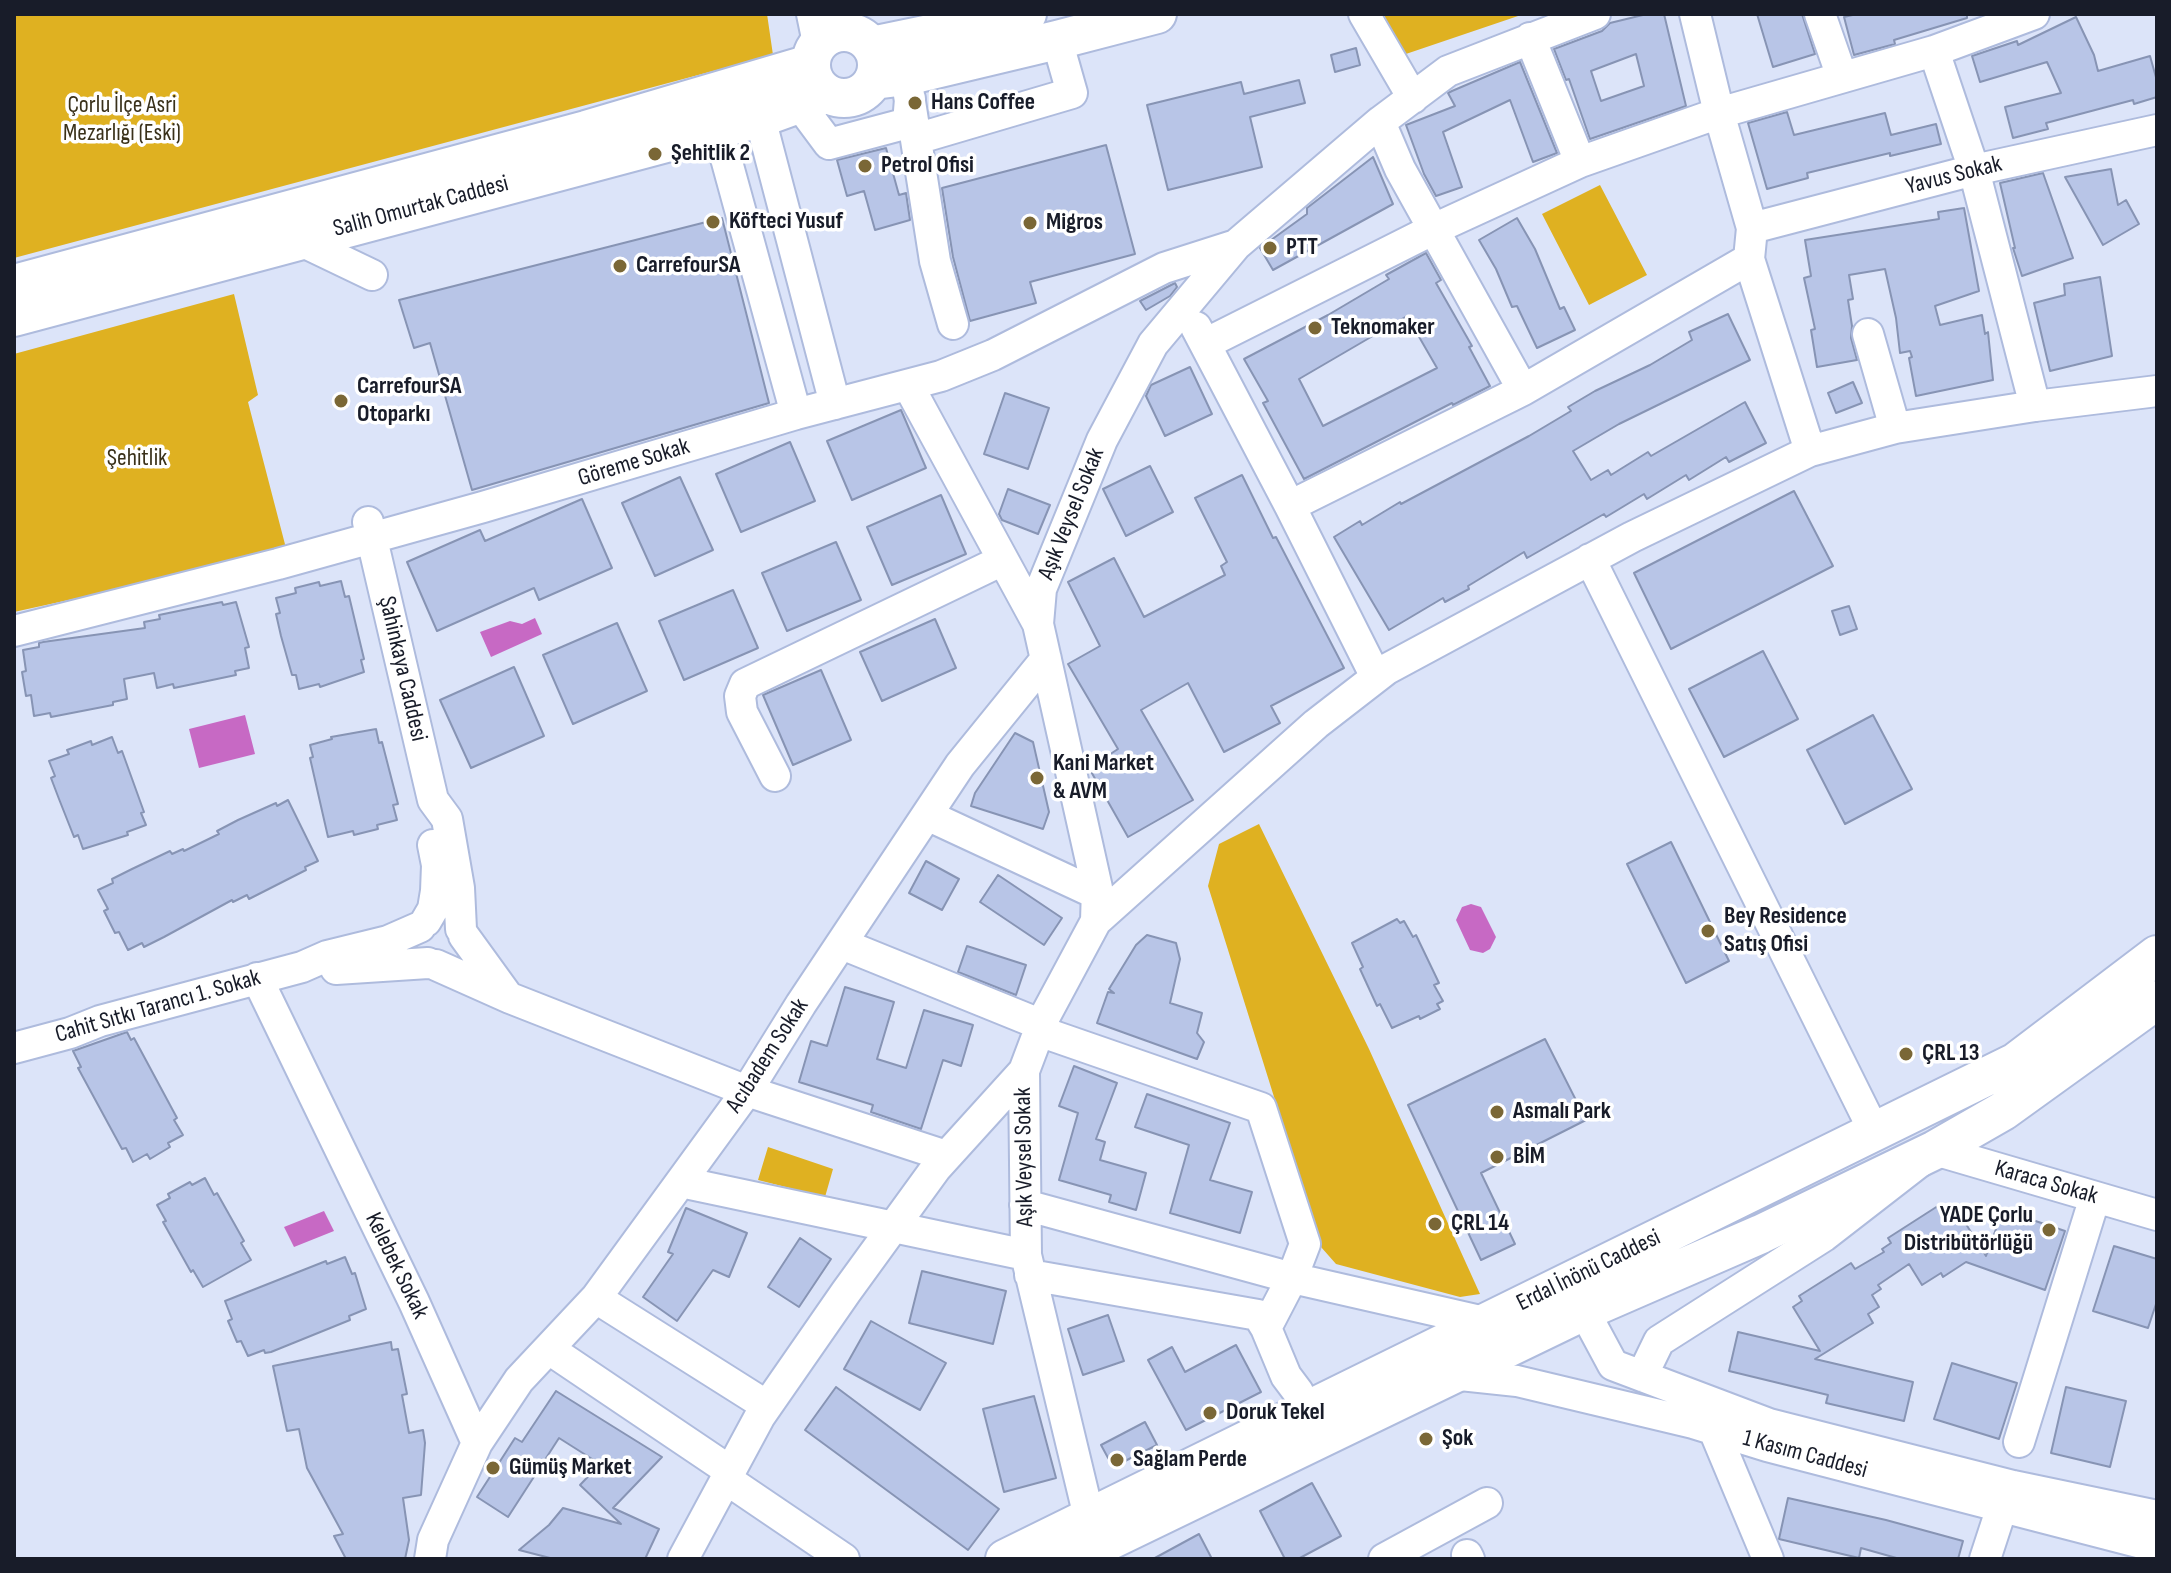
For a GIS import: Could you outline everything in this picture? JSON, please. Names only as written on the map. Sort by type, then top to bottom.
[{"type":"main road","name":"Salih Omurtak Caddesi","points":[[14,284],[1027,14]]},
{"type":"main road","name":"Salih Omurtak Caddesi","points":[[14,317],[760,118],[845,61],[1057,40],[1157,14]]},
{"type":"main road","name":"Erdal İnönü Caddesi","points":[[1093,1544],[1305,1410],[2016,1062],[2157,955]]},
{"type":"main road","name":"Erdal İnönü Caddesi","points":[[1005,1559],[1093,1544],[1584,1311],[1761,1234],[1935,1150],[2003,1111],[2157,1000]]},
{"type":"street","points":[[1364,14],[1413,98]]},
{"type":"street","name":"Aşık Veysel Sokak","points":[[1093,1544],[1028,1265],[1024,1071],[1040,1028],[1096,908],[1038,624],[1041,589],[1102,440],[1153,344],[1236,245],[1380,122],[1448,71],[1595,14]]},
{"type":"street","points":[[1695,14],[1752,228],[1749,259],[1810,451]]},
{"type":"street","points":[[1820,14],[1842,77]]},
{"type":"street","points":[[1205,344],[1434,229],[1580,162],[1719,113],[1934,51],[1976,25],[2034,14]]},
{"type":"street","points":[[1530,38],[1580,162]]},
{"type":"street","points":[[916,139],[1072,93],[1057,40]]},
{"type":"street","points":[[1934,51],[1974,170],[2035,406]]},
{"type":"street","points":[[845,61],[916,139],[935,261],[953,324]]},
{"type":"street","points":[[760,118],[835,404]]},
{"type":"street","points":[[1380,122],[1400,169],[1523,390]]},
{"type":"street","points":[[718,129],[796,414]]},
{"type":"street","name":"Yavus Sokak","points":[[1752,228],[1974,170],[2157,130]]},
{"type":"street","points":[[299,240],[372,275]]},
{"type":"street","name":"Göreme Sokak","points":[[14,631],[369,530],[941,376],[993,355],[1164,268],[1236,245]]},
{"type":"street","points":[[1290,506],[1523,390],[1749,259]]},
{"type":"street","points":[[1186,307],[1376,677]]},
{"type":"street","points":[[1868,334],[1895,428]]},
{"type":"street","points":[[908,385],[1038,624]]},
{"type":"street","points":[[927,815],[1096,908],[1376,677],[1590,559],[1810,451],[1895,428],[2157,391]]},
{"type":"street","name":"Şahinkaya Caddesi","points":[[369,530],[433,800]]},
{"type":"street","points":[[1590,559],[1874,1131]]},
{"type":"street","points":[[775,776],[742,712],[740,696],[745,684],[1003,560]]},
{"type":"street","name":"Acıbadem Sokak","points":[[477,1443],[519,1380],[596,1298],[681,1182],[747,1091],[960,765],[1046,659]]},
{"type":"street","points":[[433,800],[428,825],[437,865],[436,891],[433,909],[416,943],[422,958],[510,998],[747,1091],[946,1156]]},
{"type":"street","points":[[302,967],[444,965],[458,958],[464,944],[459,888],[447,819],[433,800]]},
{"type":"street","points":[[302,967],[327,956],[388,941],[442,917],[449,919],[462,933],[510,998]]},
{"type":"street","points":[[842,944],[1040,1028],[1261,1108],[1305,1244],[1292,1278],[1266,1328]]},
{"type":"street","name":"Cahit Sıtkı Tarancı 1. Sokak","points":[[14,1048],[302,967]]},
{"type":"street","name":"Kelebek Sokak","points":[[257,978],[414,1302],[477,1443]]},
{"type":"street","points":[[683,1559],[767,1406],[946,1156],[1024,1071]]},
{"type":"street","points":[[1642,1376],[1659,1341],[1824,1236],[1935,1150]]},
{"type":"street","name":"Karaca Sokak","points":[[1935,1150],[2157,1215]]},
{"type":"street","points":[[681,1182],[894,1226],[1028,1265],[1258,1315],[1305,1410]]},
{"type":"street","points":[[2019,1442],[2095,1197]]},
{"type":"street","points":[[1025,1205],[1292,1278],[1485,1322]]},
{"type":"street","points":[[596,1298],[767,1406]]},
{"type":"street","name":"1 Kasım Caddesi","points":[[1584,1311],[1613,1365],[1642,1376],[1767,1446],[2157,1547]]},
{"type":"street","points":[[549,1349],[844,1559]]},
{"type":"street","name":"1 Kasım Caddesi","points":[[1451,1374],[1517,1381],[1784,1428],[2013,1486],[2157,1516]]},
{"type":"street","points":[[1713,1416],[1768,1559]]},
{"type":"street","points":[[430,1559],[433,1540],[477,1443]]},
{"type":"street","points":[[1385,1559],[1487,1503]]},
{"type":"street","points":[[1985,1559],[2002,1507]]},
{"type":"green space","name":"Çorlu İlçe Asri Mezarlığı (Eski)","points":[[14,14],[767,14],[773,55],[14,258]]},
{"type":"green space","points":[[1374,14],[1524,14],[1400,56]]},
{"type":"green space","points":[[1600,185],[1647,275],[1589,305],[1542,214]]},
{"type":"green space","name":"Şehitlik","points":[[234,294],[258,395],[248,402],[287,552],[14,612],[14,354]]},
{"type":"green space","points":[[1259,824],[1369,1049],[1480,1294],[1460,1297],[1336,1264],[1321,1247],[1208,886],[1219,844]]},
{"type":"green space","points":[[768,1147],[833,1169],[825,1197],[758,1180]]},
{"type":"shaded area","points":[[535,618],[542,634],[491,657],[480,632],[510,621],[522,624]]},
{"type":"shaded area","points":[[245,715],[255,754],[199,768],[189,729]]},
{"type":"shaded area","points":[[1471,904],[1481,907],[1496,937],[1490,949],[1483,953],[1470,950],[1456,920],[1462,907]]},
{"type":"shaded area","points":[[324,1211],[334,1231],[294,1247],[284,1227]]},
{"type":"building","points":[[1647,14],[1664,14],[1686,106],[1590,139],[1569,79],[1566,80],[1554,49],[1602,31],[1610,23]],"holes":[[[1636,54],[1644,86],[1601,101],[1591,71]]]},
{"type":"building","points":[[1757,14],[1802,14],[1815,54],[1773,67]]},
{"type":"building","points":[[1857,14],[1967,14],[1967,18],[1854,55],[1844,17]]},
{"type":"building","points":[[2076,17],[2098,71],[2150,56],[2157,81],[2157,97],[2134,104],[2133,100],[2046,123],[2048,129],[2013,138],[2005,107],[2061,93],[2047,62],[1980,82],[1972,56],[2017,41],[2018,45]]},
{"type":"building","points":[[1356,48],[1360,65],[1335,72],[1331,55]]},
{"type":"building","points":[[1520,62],[1557,153],[1533,162],[1510,100],[1443,132],[1462,187],[1436,196],[1424,174],[1406,125],[1455,106],[1448,93]]},
{"type":"building","points":[[1299,80],[1305,103],[1250,117],[1262,167],[1168,190],[1147,105],[1241,82],[1244,94]]},
{"type":"building","points":[[1787,112],[1794,135],[1885,113],[1891,135],[1936,124],[1941,144],[1807,173],[1808,178],[1767,189],[1748,123]]},
{"type":"building","name":"Migros","points":[[1106,145],[1135,254],[1030,282],[1036,303],[970,321],[953,257],[942,188]]},
{"type":"building","points":[[886,148],[899,195],[906,193],[910,220],[875,230],[864,191],[847,196],[837,160]]},
{"type":"building","points":[[1373,157],[1393,204],[1273,270],[1260,248],[1307,214],[1307,208]]},
{"type":"building","points":[[2111,169],[2118,205],[2126,200],[2139,224],[2103,245],[2065,177]]},
{"type":"building","points":[[2043,173],[2073,258],[2022,276],[2000,183]]},
{"type":"building","points":[[1964,208],[1979,291],[1935,306],[1940,325],[1982,315],[1985,334],[1988,332],[1993,380],[1916,396],[1909,358],[1912,357],[1910,351],[1900,353],[1885,269],[1849,275],[1853,299],[1848,300],[1851,338],[1857,360],[1817,367],[1811,330],[1815,329],[1804,278],[1811,276],[1805,240],[1939,219],[1938,212]]},
{"type":"building","points":[[722,218],[769,403],[472,490],[430,343],[414,348],[399,300]]},
{"type":"building","points":[[1517,218],[1535,249],[1560,309],[1564,307],[1575,330],[1537,348],[1517,306],[1512,307],[1496,269],[1479,240]]},
{"type":"building","points":[[1426,253],[1441,280],[1436,283],[1472,346],[1469,347],[1490,386],[1304,479],[1263,403],[1268,401],[1244,359],[1389,279],[1386,275]],"holes":[[[1407,316],[1437,368],[1323,426],[1299,379]]]},
{"type":"building","points":[[2100,277],[2112,356],[2050,371],[2034,303],[2065,295],[2064,284]]},
{"type":"building","points":[[1175,283],[1177,287],[1170,296],[1146,310],[1140,301]]},
{"type":"building","points":[[1728,314],[1750,360],[1619,424],[1573,451],[1591,480],[1608,470],[1611,475],[1648,452],[1651,456],[1745,402],[1766,443],[1729,462],[1726,457],[1689,480],[1686,475],[1647,499],[1644,494],[1527,558],[1524,552],[1468,586],[1469,589],[1445,602],[1443,598],[1389,630],[1334,537],[1529,436],[1571,411],[1568,407],[1595,391],[1650,365],[1692,340],[1689,332]]},
{"type":"building","points":[[1190,367],[1212,414],[1165,436],[1146,396],[1151,385]]},
{"type":"building","points":[[1853,382],[1862,403],[1836,413],[1828,393]]},
{"type":"building","points":[[1005,393],[1049,408],[1028,469],[984,454]]},
{"type":"building","points":[[901,410],[926,468],[852,500],[827,441]]},
{"type":"building","points":[[790,442],[815,501],[741,532],[716,474]]},
{"type":"building","points":[[1150,466],[1173,512],[1126,536],[1103,489]]},
{"type":"building","points":[[1242,475],[1344,668],[1271,706],[1280,723],[1224,752],[1188,683],[1141,710],[1193,800],[1128,837],[1089,768],[1118,749],[1068,664],[1100,646],[1068,582],[1114,558],[1144,617],[1225,575],[1221,566],[1227,562],[1195,498]]},
{"type":"building","points":[[680,477],[713,550],[655,576],[622,503]]},
{"type":"building","points":[[1008,489],[1050,505],[1038,534],[1002,520],[999,514]]},
{"type":"building","points":[[1794,491],[1833,566],[1671,649],[1634,573]]},
{"type":"building","points":[[941,495],[966,554],[892,585],[867,527]]},
{"type":"building","points":[[582,499],[612,568],[539,600],[534,588],[437,631],[407,562],[480,530],[485,541]]},
{"type":"building","points":[[836,542],[861,600],[787,631],[762,573]]},
{"type":"building","points":[[341,581],[345,597],[349,596],[364,659],[361,660],[364,672],[320,687],[319,684],[299,689],[281,636],[276,598],[296,593],[295,588]]},
{"type":"building","points":[[733,590],[758,648],[684,680],[659,621]]},
{"type":"building","points":[[222,602],[223,605],[236,602],[249,647],[245,648],[249,668],[235,671],[236,675],[174,688],[173,684],[157,688],[154,673],[124,679],[127,699],[113,702],[113,705],[51,717],[50,713],[34,716],[31,695],[26,696],[22,672],[26,671],[23,650],[39,647],[39,643],[43,642],[145,628],[144,622],[160,619],[159,615]]},
{"type":"building","points":[[1849,606],[1857,629],[1840,635],[1832,611]]},
{"type":"building","points":[[935,619],[956,668],[882,701],[860,652]]},
{"type":"building","points":[[617,623],[647,691],[573,724],[543,655]]},
{"type":"building","points":[[1763,651],[1798,719],[1724,757],[1689,689]]},
{"type":"building","points":[[514,667],[544,736],[471,768],[440,700]]},
{"type":"building","points":[[821,670],[851,740],[793,765],[763,695]]},
{"type":"building","points":[[1873,715],[1912,789],[1845,824],[1807,750]]},
{"type":"building","points":[[376,729],[398,804],[393,805],[397,820],[354,835],[353,831],[328,837],[310,758],[313,757],[310,745],[331,737]]},
{"type":"building","points":[[1015,733],[1033,742],[1049,812],[1043,829],[971,806],[975,793]]},
{"type":"building","points":[[112,737],[118,753],[122,751],[146,825],[127,832],[128,835],[83,849],[78,835],[74,837],[59,799],[49,761],[69,754],[67,750]]},
{"type":"building","points":[[288,800],[318,861],[249,899],[247,895],[232,900],[144,947],[142,943],[128,950],[104,911],[108,909],[98,890],[113,883],[112,879],[170,851],[172,854],[184,851],[219,834],[217,831],[238,820]]},
{"type":"building","points":[[1671,842],[1729,961],[1686,983],[1627,864]]},
{"type":"building","points":[[926,861],[959,879],[942,910],[909,893]]},
{"type":"building","points":[[998,875],[1062,918],[1044,945],[980,902]]},
{"type":"building","points":[[1397,919],[1400,923],[1404,921],[1413,937],[1416,935],[1439,983],[1434,985],[1443,1001],[1437,1004],[1440,1009],[1392,1028],[1380,1004],[1377,1006],[1352,943]]},
{"type":"building","points":[[1147,935],[1176,943],[1180,959],[1170,1003],[1202,1013],[1197,1033],[1204,1042],[1197,1059],[1097,1023],[1108,992],[1114,993],[1109,989],[1136,945]]},
{"type":"building","points":[[967,946],[1026,965],[1016,995],[958,972]]},
{"type":"building","points":[[845,987],[894,1002],[877,1059],[906,1068],[924,1010],[973,1025],[961,1066],[943,1060],[921,1129],[871,1112],[873,1105],[799,1082],[811,1041],[827,1046]]},
{"type":"building","points":[[127,1032],[131,1040],[134,1038],[183,1135],[150,1159],[147,1154],[133,1162],[126,1148],[122,1149],[78,1068],[81,1067],[73,1051]]},
{"type":"building","name":"Asmalı Park","points":[[1545,1039],[1586,1120],[1481,1173],[1515,1244],[1481,1260],[1408,1105]]},
{"type":"building","points":[[1074,1066],[1117,1083],[1096,1139],[1105,1142],[1100,1160],[1146,1173],[1136,1210],[1109,1202],[1111,1195],[1059,1180],[1078,1113],[1059,1106]]},
{"type":"building","points":[[1147,1094],[1230,1123],[1210,1180],[1252,1192],[1240,1233],[1170,1213],[1189,1145],[1135,1127]]},
{"type":"building","points":[[205,1178],[244,1241],[241,1243],[251,1260],[203,1287],[193,1270],[191,1272],[157,1205],[170,1198],[168,1194]]},
{"type":"building","points":[[1941,1204],[1945,1211],[1954,1205],[1986,1256],[2003,1210],[2065,1231],[2045,1290],[1966,1262],[1943,1277],[1941,1273],[1922,1285],[1909,1264],[1878,1285],[1881,1289],[1872,1295],[1879,1307],[1868,1314],[1873,1323],[1815,1359],[1913,1382],[1904,1421],[1826,1403],[1828,1395],[1729,1371],[1738,1332],[1820,1351],[1793,1307],[1802,1301],[1799,1296],[1851,1263],[1855,1269],[1884,1252],[1882,1249],[1891,1243],[1888,1238]]},
{"type":"building","points":[[686,1208],[747,1233],[729,1277],[713,1270],[677,1321],[643,1297],[673,1254],[668,1252]]},
{"type":"building","points":[[800,1238],[831,1259],[799,1307],[768,1287]]},
{"type":"building","points":[[2114,1246],[2157,1259],[2157,1301],[2148,1328],[2093,1311]]},
{"type":"building","points":[[345,1257],[352,1274],[355,1273],[366,1309],[349,1316],[350,1320],[271,1352],[265,1353],[264,1350],[248,1356],[241,1341],[237,1342],[228,1321],[232,1319],[225,1301],[326,1261],[327,1264]]},
{"type":"building","points":[[922,1271],[1006,1291],[993,1344],[909,1323]]},
{"type":"building","points":[[1108,1315],[1124,1361],[1083,1375],[1068,1329]]},
{"type":"building","points":[[871,1321],[946,1363],[920,1410],[844,1369]]},
{"type":"building","points":[[391,1342],[392,1350],[398,1349],[407,1394],[402,1395],[409,1433],[423,1430],[421,1495],[403,1498],[409,1540],[405,1559],[346,1559],[334,1536],[343,1534],[307,1468],[299,1429],[287,1431],[273,1366]]},
{"type":"building","points":[[1236,1345],[1261,1392],[1186,1430],[1148,1360],[1172,1347],[1185,1372]]},
{"type":"building","points":[[1952,1363],[2017,1383],[1999,1439],[1934,1419]]},
{"type":"building","points":[[836,1387],[999,1509],[968,1550],[805,1430]]},
{"type":"building","points":[[2066,1387],[2126,1401],[2110,1467],[2051,1453]]},
{"type":"building","points":[[556,1391],[662,1457],[613,1508],[659,1529],[645,1559],[554,1559],[519,1550],[549,1525],[563,1508],[621,1524],[580,1485],[600,1464],[559,1438],[508,1517],[477,1497],[515,1438],[522,1442]]},
{"type":"building","points":[[1034,1396],[1056,1478],[1004,1492],[983,1409]]},
{"type":"building","points":[[1145,1422],[1157,1445],[1113,1467],[1101,1445]]},
{"type":"building","points":[[1312,1483],[1341,1536],[1298,1559],[1285,1559],[1260,1511]]},
{"type":"building","points":[[1788,1498],[1963,1541],[1958,1559],[1900,1559],[1861,1548],[1859,1558],[1779,1539]]},
{"type":"building","points":[[1199,1534],[1212,1559],[1153,1559]]},
{"type":"place","name":"Hans Coffee","points":[[915,103]]},
{"type":"place","name":"Şehitlik 2","points":[[655,154]]},
{"type":"place","name":"Petrol Ofisi","points":[[865,166]]},
{"type":"place","name":"Köfteci Yusuf","points":[[713,222]]},
{"type":"place","name":"Migros","points":[[1030,223]]},
{"type":"place","name":"PTT","points":[[1270,248]]},
{"type":"place","name":"CarrefourSA","points":[[620,266]]},
{"type":"place","name":"Teknomaker","points":[[1315,328]]},
{"type":"place","name":"CarrefourSA Otoparkı","points":[[341,401]]},
{"type":"place","name":"Kani Market & AVM","points":[[1037,778]]},
{"type":"place","name":"Bey Residence Satış Ofisi","points":[[1708,931]]},
{"type":"place","name":"ÇRL 13","points":[[1906,1054]]},
{"type":"place","name":"Asmalı Park","points":[[1497,1112]]},
{"type":"place","name":"BİM","points":[[1497,1157]]},
{"type":"place","name":"ÇRL 14","points":[[1435,1224]]},
{"type":"place","name":"YADE Çorlu Distribütörlüğü","points":[[2049,1230]]},
{"type":"place","name":"Doruk Tekel","points":[[1210,1413]]},
{"type":"place","name":"Şok","points":[[1426,1439]]},
{"type":"place","name":"Sağlam Perde","points":[[1117,1460]]},
{"type":"place","name":"Gümüş Market","points":[[493,1468]]}]
